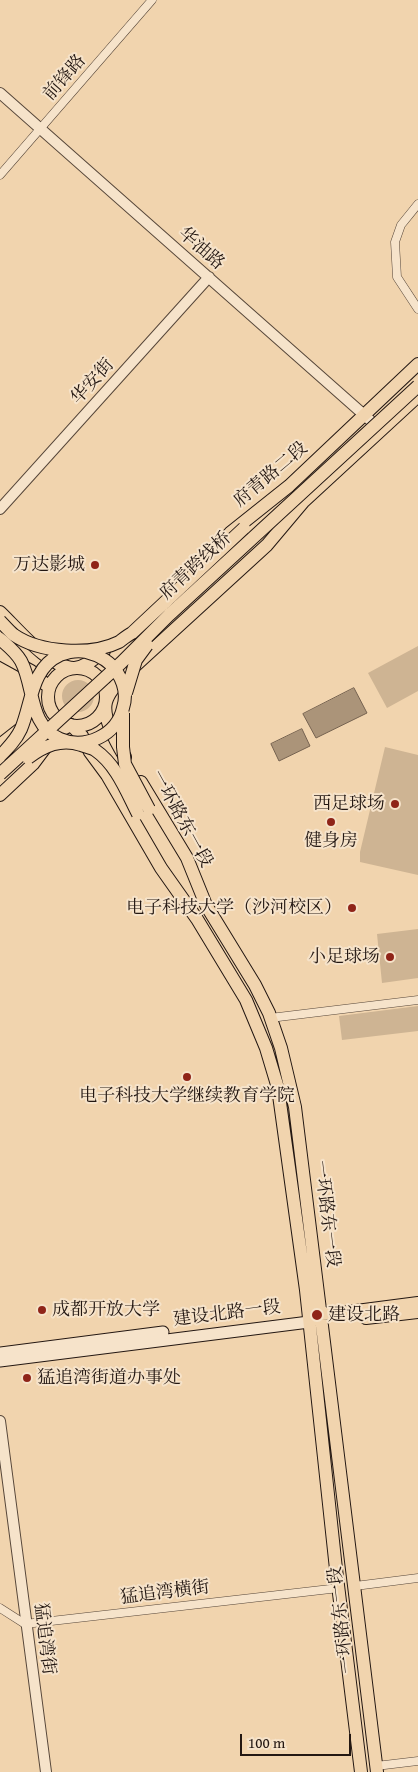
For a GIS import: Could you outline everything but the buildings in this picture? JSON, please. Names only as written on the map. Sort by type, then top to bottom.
[{"type":"main road","name":"府青路二段","points":[[76,668],[89,662],[107,648],[240,524],[289,486],[418,364]]},
{"type":"main road","name":"府青跨线桥","points":[[0,763],[418,375]]},
{"type":"main road","name":"府青跨线桥","points":[[0,774],[114,670],[169,615],[418,386]]},
{"type":"main road","points":[[0,783],[41,748],[54,744],[86,742],[99,738],[110,731],[124,708],[128,684],[136,660],[148,643],[418,396]]},
{"type":"main road","points":[[0,756],[11,745],[21,729],[35,681],[43,668],[54,658],[67,652],[82,651],[119,642],[132,633],[289,486]]},
{"type":"main road","points":[[0,654],[31,671],[43,681],[49,691],[51,709],[63,722],[80,726],[89,723],[103,711],[114,687],[126,674],[267,545],[304,501]]},
{"type":"main road","points":[[0,612],[44,654],[61,666],[92,673],[99,678],[104,686],[106,703]]},
{"type":"main road","points":[[0,622],[15,635],[30,643],[54,649],[95,654],[107,660],[116,670],[125,695],[123,747],[125,764],[143,811],[196,919]]},
{"type":"main road","points":[[0,639],[20,659],[27,673],[34,708],[39,721],[48,732],[60,739],[95,750],[108,762],[206,904]]},
{"type":"main road","points":[[0,745],[29,722],[59,675],[67,670],[76,668]]},
{"type":"main road","name":"一环路东一段","points":[[106,703],[112,734],[187,858],[206,904],[256,985],[270,1018],[285,1064],[295,1107],[339,1588],[361,1772]]},
{"type":"main road","points":[[0,795],[33,764],[57,732],[71,725]]},
{"type":"main road","name":"一环路东一段","points":[[71,725],[82,736],[90,752],[107,775],[161,868],[196,919],[246,1000],[266,1048],[278,1088],[310,1272]]},
{"type":"main road","points":[[315,1318],[418,1303]]},
{"type":"main road","points":[[315,1318],[418,1312]]},
{"type":"main road","name":"一环路东一段","points":[[315,1318],[355,1586],[377,1769]]},
{"type":"main road","name":"建设北路一段","points":[[0,1353],[315,1318]]},
{"type":"main road","name":"建设北路一段","points":[[0,1361],[315,1318]]},
{"type":"street","name":"前锋路","points":[[0,175],[152,0]]},
{"type":"street","name":"华油路","points":[[0,93],[381,429]]},
{"type":"street","points":[[418,204],[401,225],[395,242],[397,277],[418,309]]},
{"type":"street","name":"华安街","points":[[0,509],[209,278]]},
{"type":"street","points":[[270,1018],[418,1000]]},
{"type":"street","name":"猛追湾街","points":[[0,1420],[19,1558],[25,1624],[46,1772]]},
{"type":"street","points":[[355,1586],[418,1578]]},
{"type":"street","name":"猛追湾横街","points":[[25,1624],[339,1588]]},
{"type":"street","points":[[0,1608],[25,1624]]},
{"type":"street","points":[[377,1769],[418,1761]]},
{"type":"shaded area","points":[[418,646],[418,691],[387,708],[368,673]]},
{"type":"shaded area","points":[[78,680],[84,681],[89,685],[93,690],[93,702],[89,707],[84,711],[78,712],[72,711],[67,707],[63,702],[62,696],[63,690],[67,685],[72,681]]},
{"type":"shaded area","points":[[354,688],[367,713],[316,738],[303,714]]},
{"type":"shaded area","points":[[302,729],[310,746],[279,761],[271,744]]},
{"type":"shaded area","name":"西足球场","points":[[385,747],[418,755],[418,875],[360,862],[360,852]]},
{"type":"shaded area","points":[[418,929],[418,978],[382,983],[377,934]]},
{"type":"shaded area","points":[[418,1006],[418,1031],[342,1040],[339,1016]]},
{"type":"place","name":"万达影城","points":[[95,565]]},
{"type":"place","name":"西足球场","points":[[395,804]]},
{"type":"place","name":"健身房","points":[[331,822]]},
{"type":"place","name":"电子科技大学（沙河校区）","points":[[352,908]]},
{"type":"place","name":"小足球场","points":[[390,957]]},
{"type":"place","name":"电子科技大学继续教育学院","points":[[187,1077]]},
{"type":"place","name":"成都开放大学","points":[[42,1310]]},
{"type":"place","name":"建设北路","points":[[317,1315]]},
{"type":"place","name":"猛追湾街道办事处","points":[[27,1378]]}]
